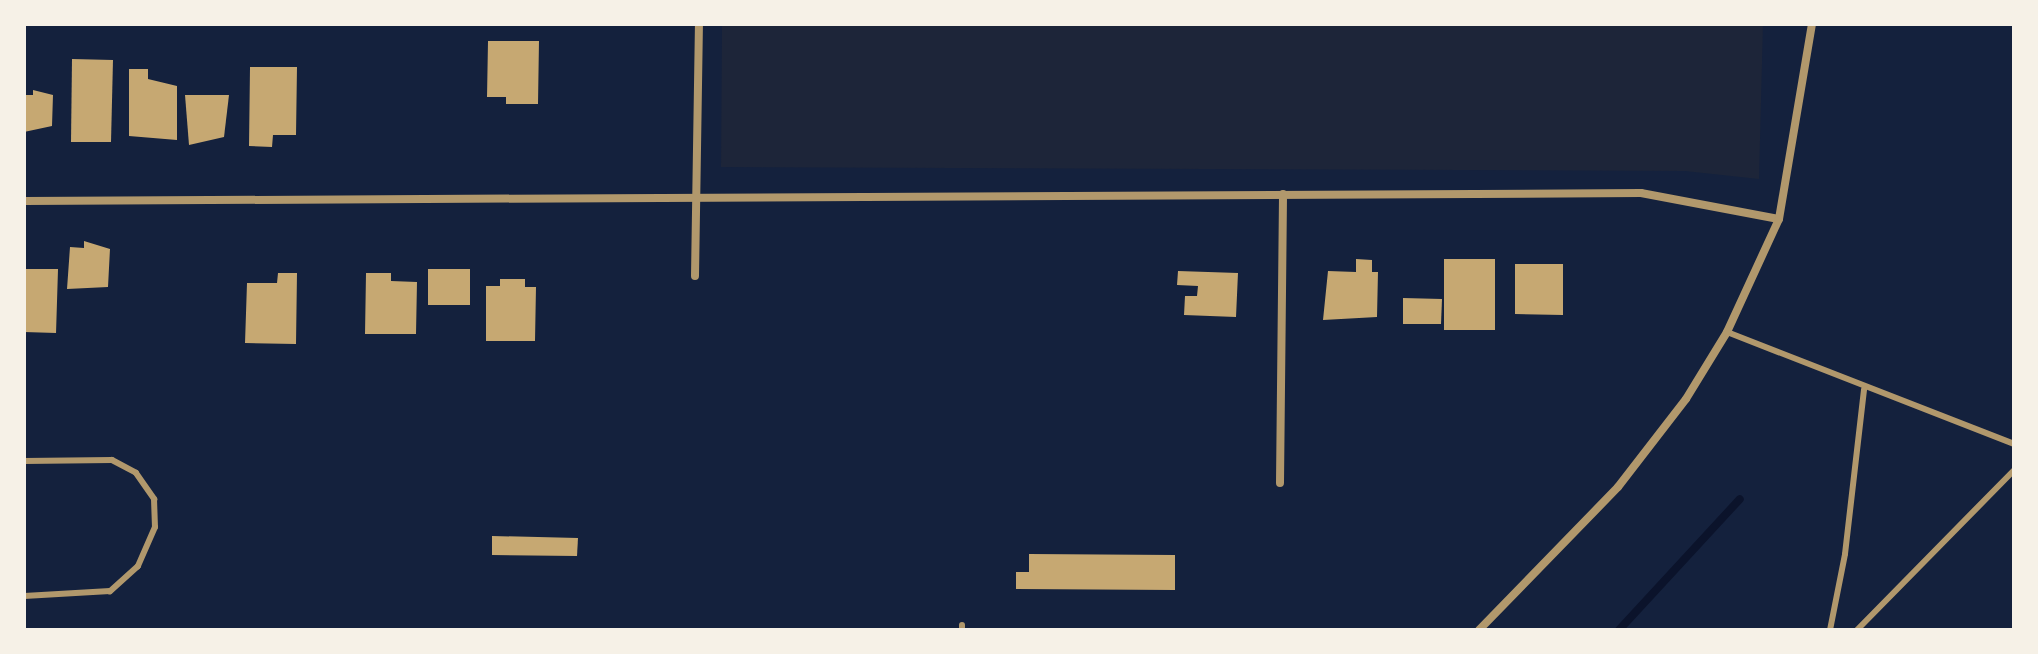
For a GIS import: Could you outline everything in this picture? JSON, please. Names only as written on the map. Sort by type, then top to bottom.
[{"type":"street","points":[[695,276],[699,198],[699,24]]},
{"type":"street","points":[[1479,630],[1618,487],[1686,399],[1727,332],[1779,219],[1812,24]]},
{"type":"street","points":[[24,201],[1641,193],[1779,219]]},
{"type":"street","points":[[1280,483],[1283,194]]},
{"type":"lane","points":[[1727,332],[1864,389],[2014,444]]},
{"type":"lane","points":[[1830,630],[1864,389]]},
{"type":"lane","points":[[24,461],[112,460],[136,473],[154,499],[155,527],[138,566],[110,591],[24,596]]},
{"type":"lane","points":[[1857,630],[2014,470]]},
{"type":"shaded area","points":[[722,24],[1763,24],[1759,179],[1685,171],[721,167]]},
{"type":"building","points":[[488,41],[539,41],[538,104],[506,104],[506,97],[487,97]]},
{"type":"building","points":[[72,59],[113,60],[111,142],[71,142]]},
{"type":"building","points":[[250,67],[297,67],[296,135],[273,135],[272,147],[249,146]]},
{"type":"building","points":[[129,69],[148,69],[148,79],[177,86],[177,140],[129,136]]},
{"type":"building","points":[[33,90],[53,95],[52,126],[24,132],[24,95],[33,95]]},
{"type":"building","points":[[185,95],[229,95],[224,137],[189,145]]},
{"type":"building","points":[[84,241],[110,249],[108,287],[67,289],[70,247],[84,248]]},
{"type":"building","points":[[1356,259],[1372,260],[1372,272],[1378,272],[1377,317],[1323,320],[1328,271],[1356,272]]},
{"type":"building","points":[[1444,259],[1495,259],[1495,330],[1444,330]]},
{"type":"building","points":[[1515,264],[1563,264],[1563,315],[1515,314]]},
{"type":"building","points":[[24,269],[58,269],[56,333],[24,332]]},
{"type":"building","points":[[428,269],[470,269],[470,305],[428,305]]},
{"type":"building","points":[[1178,271],[1238,273],[1236,317],[1184,315],[1185,296],[1197,296],[1198,286],[1177,285]]},
{"type":"building","points":[[278,273],[297,273],[296,344],[245,343],[247,283],[277,283]]},
{"type":"building","points":[[366,273],[391,273],[391,281],[417,282],[416,334],[365,334]]},
{"type":"building","points":[[500,279],[525,279],[525,287],[536,287],[535,341],[486,341],[486,286],[500,286]]},
{"type":"building","points":[[1403,298],[1442,299],[1441,324],[1403,324]]},
{"type":"building","points":[[492,536],[578,538],[577,556],[492,555]]},
{"type":"building","points":[[1029,554],[1175,555],[1175,590],[1016,589],[1016,572],[1029,572]]},
{"type":"waterway","points":[[1619,630],[1740,499]]}]
